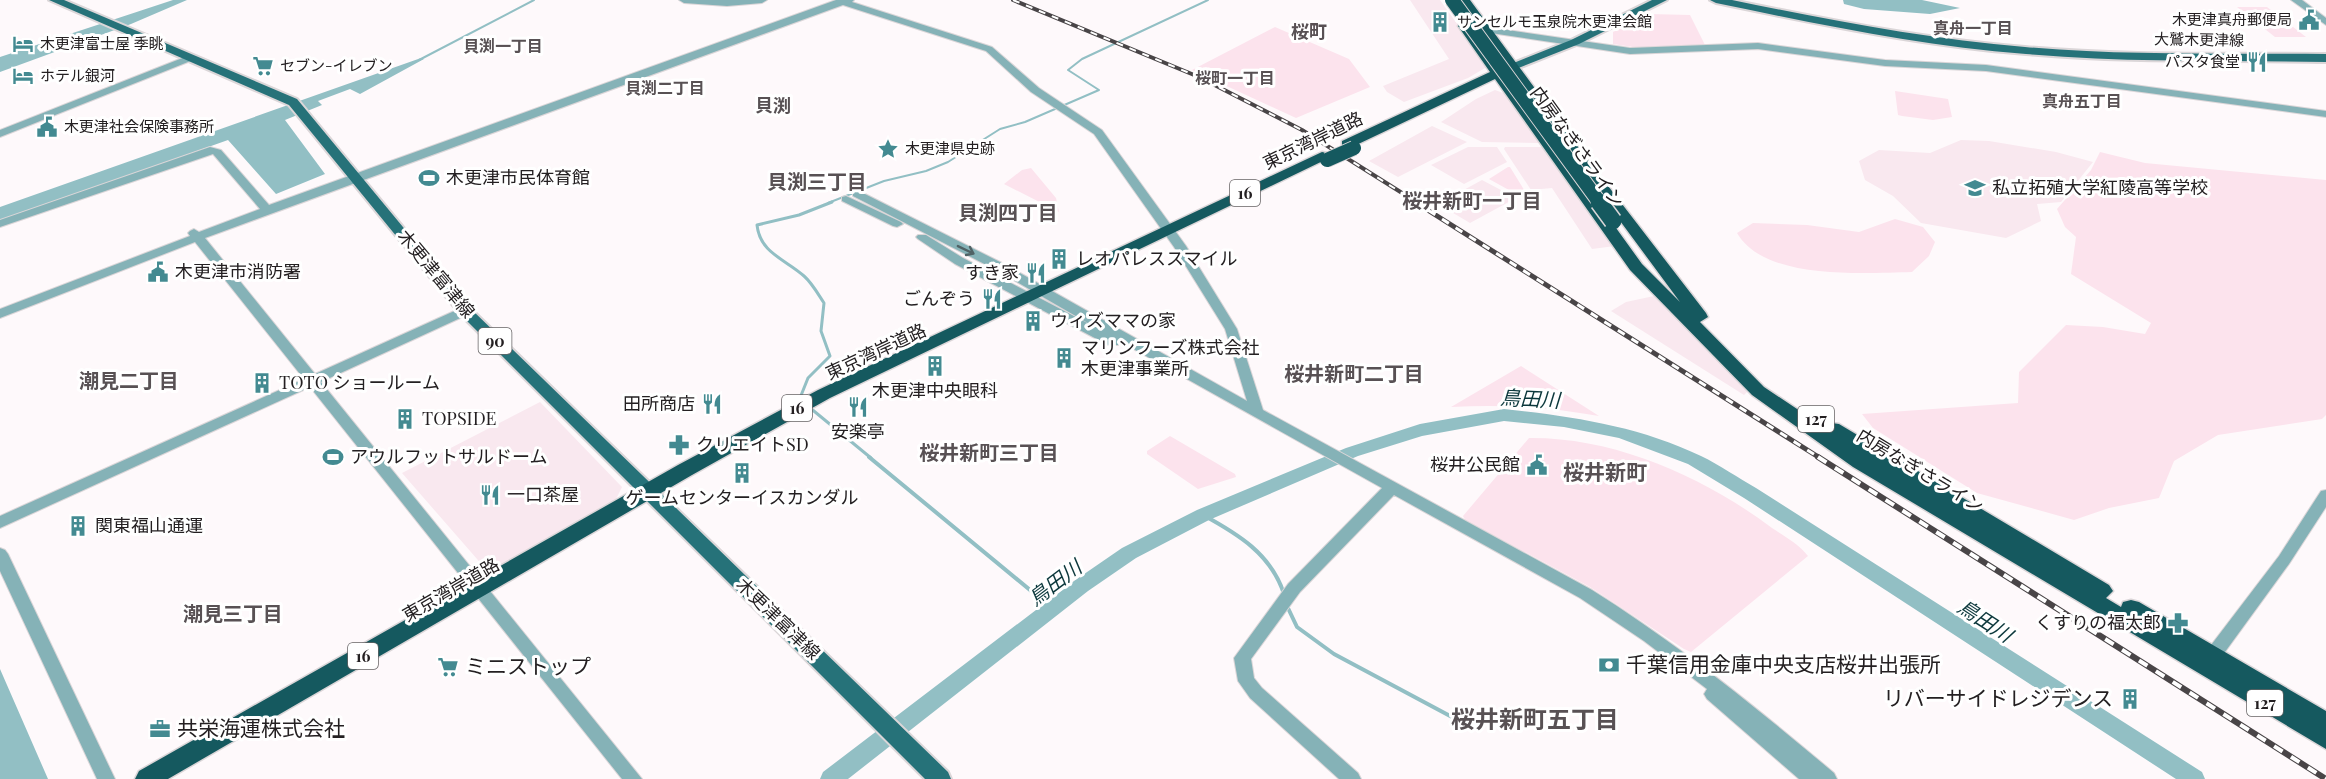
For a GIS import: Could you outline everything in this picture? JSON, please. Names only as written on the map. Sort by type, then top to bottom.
[{"type":"highway","points":[[1446,0],[1505,72]]},
{"type":"highway","points":[[1452,0],[1505,72]]},
{"type":"highway","points":[[1464,0],[1486,30],[1505,72]]},
{"type":"highway","name":"東京湾岸道路","points":[[171,779],[652,495],[821,405],[1039,296],[1505,72]]},
{"type":"highway","name":"127","points":[[1505,72],[1681,311]]},
{"type":"highway","name":"内房なぎさライン","points":[[1505,72],[1636,267],[1758,392],[1860,462],[2208,662],[2326,723]]},
{"type":"highway","name":"内房なぎさライン","points":[[1505,72],[1714,333],[1766,382],[1796,406],[2208,662],[2326,739]]},
{"type":"highway","name":"東京湾岸道路","points":[[147,779],[484,593]]},
{"type":"main road","name":"木更津富津線","points":[[55,0],[293,102],[465,311],[940,779]]},
{"type":"main road","points":[[1505,72],[1575,42],[1661,0]]},
{"type":"main road","points":[[1716,0],[1956,43],[2071,53]]},
{"type":"main road","points":[[1739,0],[1952,38],[2071,53]]},
{"type":"main road","name":"大鷲木更津線","points":[[2071,53],[2326,58]]},
{"type":"street","points":[[684,0],[735,3],[762,0]]},
{"type":"street","points":[[2296,0],[2326,22]]},
{"type":"street","points":[[0,314],[353,175],[841,1],[994,52],[1035,90],[1098,132],[1170,233],[1231,329],[1254,415]]},
{"type":"street","points":[[1486,30],[1653,52],[1758,46],[1885,63],[1986,68],[2326,114]]},
{"type":"street","points":[[0,134],[190,58]]},
{"type":"street","points":[[0,224],[210,150],[217,152],[265,208]]},
{"type":"street","points":[[852,197],[959,261],[1039,296],[1357,472],[1542,578],[1619,626],[1726,704],[1812,779]]},
{"type":"street","points":[[0,307],[196,235]]},
{"type":"street","points":[[196,235],[633,779]]},
{"type":"street","points":[[0,522],[465,311]]},
{"type":"street","points":[[1352,779],[1256,693],[1246,681],[1242,658],[1294,588],[1389,490]]},
{"type":"street","points":[[1389,490],[1547,571],[1624,617],[1733,698],[1828,779]]},
{"type":"street","points":[[2208,662],[2284,560],[2326,495]]},
{"type":"street","points":[[0,554],[106,779]]},
{"type":"shaded area","points":[[1410,0],[1440,0],[1485,63],[1485,68],[1468,78],[1404,102],[1387,92],[1383,86],[1449,59]]},
{"type":"shaded area","points":[[2237,7],[2267,7],[2306,37],[2275,37]]},
{"type":"shaded area","points":[[1649,14],[1690,15],[1705,45],[1646,49],[1613,44],[1613,32]]},
{"type":"shaded area","points":[[1275,27],[1349,59],[1370,87],[1296,118],[1192,70]]},
{"type":"shaded area","points":[[1495,90],[1506,94],[1540,140],[1538,143],[1482,142],[1441,122],[1476,99]]},
{"type":"shaded area","points":[[1895,91],[1948,99],[1952,117],[1933,120],[1898,115]]},
{"type":"shaded area","points":[[1432,126],[1467,142],[1398,177],[1369,161]]},
{"type":"shaded area","name":"私立拓殖大学紅陵高等学校","points":[[1961,140],[1989,141],[2056,152],[2093,162],[2061,202],[2037,204],[2041,221],[2006,238],[1921,223],[1893,196],[1865,180],[1859,161],[1879,150],[1930,153]]},
{"type":"shaded area","points":[[1468,147],[1497,147],[1507,162],[1464,184],[1431,165]]},
{"type":"shaded area","points":[[1505,147],[1544,147],[1615,246],[1592,249],[1552,188],[1531,190],[1504,149]]},
{"type":"shaded area","points":[[2100,152],[2145,163],[2326,180],[2326,415],[2322,419],[2218,435],[2174,461],[2159,498],[2109,508],[2074,520],[1977,493],[1873,428],[1862,414],[2018,403],[2019,372],[2066,325],[2103,327],[2145,334],[2151,323],[2071,274],[2076,237],[2065,227],[2057,209],[2091,170]]},
{"type":"shaded area","points":[[1508,167],[1526,193],[1518,195],[1489,179]]},
{"type":"shaded area","points":[[1031,168],[1056,198],[1059,212],[1004,184],[1022,170]]},
{"type":"shaded area","points":[[1482,180],[1516,198],[1470,223],[1438,204]]},
{"type":"shaded area","points":[[1895,219],[1923,227],[1935,242],[1929,256],[1912,272],[1842,273],[1792,267],[1769,259],[1751,248],[1737,233],[1753,223],[1807,225],[1859,232]]},
{"type":"shaded area","points":[[1654,296],[1711,354],[1750,389],[1744,395],[1611,311],[1626,302]]},
{"type":"shaded area","points":[[1521,366],[1599,416],[1525,407],[1451,407]]},
{"type":"shaded area","points":[[540,402],[622,487],[616,499],[576,525],[503,566],[484,567],[402,473]]},
{"type":"shaded area","points":[[1170,436],[1235,474],[1236,477],[1198,489],[1147,454],[1147,451]]},
{"type":"shaded area","points":[[1529,438],[1561,439],[1594,444],[1626,453],[1688,477],[1746,509],[1796,544],[1808,556],[1691,652],[1590,587],[1465,520],[1463,516]]},
{"type":"water","points":[[173,0],[187,0],[131,24],[0,72],[0,57]]},
{"type":"water","points":[[1843,0],[1922,0],[1960,8],[1930,14],[1864,9],[1844,4]]},
{"type":"water","points":[[421,58],[424,59],[360,94],[350,89],[318,101],[322,105],[285,120],[325,174],[276,194],[228,140],[0,221],[0,207]]},
{"type":"water","points":[[0,669],[48,779],[0,779]]},
{"type":"waterway","points":[[419,60],[534,0]]},
{"type":"waterway","points":[[828,203],[884,181],[926,171],[948,162],[1000,129],[1025,122],[1099,90],[1068,70],[1082,59],[1208,0]]},
{"type":"waterway","points":[[802,400],[800,398],[808,378],[830,356],[821,331],[824,303],[807,279],[768,249],[759,235],[757,225],[799,215],[832,202]]},
{"type":"waterway","points":[[809,407],[871,458]]},
{"type":"waterway","name":"鳥田川","points":[[831,779],[1081,586],[1129,553],[1203,515],[1352,452],[1420,430],[1504,415],[1564,421],[1622,433],[1694,460],[1750,493],[2194,779]]},
{"type":"waterway","points":[[869,457],[1053,609]]},
{"type":"waterway","points":[[1203,515],[1241,538],[1262,556],[1271,567],[1284,594]]},
{"type":"waterway","points":[[1287,606],[1297,627],[1334,654],[1467,725]]},
{"type":"railway","points":[[1013,0],[1199,77],[1302,130],[1418,203]]},
{"type":"railway","points":[[1415,202],[1820,458]]},
{"type":"railway","points":[[1818,457],[2326,779]]},
{"type":"place","name":"木更津真舟郵便局","points":[[2309,20]]},
{"type":"place","name":"サンセルモ玉泉院木更津会館","points":[[1440,22]]},
{"type":"place","name":"木更津富士屋 季眺","points":[[23,44]]},
{"type":"place","name":"パスタ食堂","points":[[2257,62]]},
{"type":"place","name":"セブン-イレブン","points":[[263,66]]},
{"type":"place","name":"ホテル銀河","points":[[23,76]]},
{"type":"place","name":"木更津社会保険事務所","points":[[47,127]]},
{"type":"place","name":"木更津県史跡","points":[[888,149]]},
{"type":"place","name":"木更津市民体育館","points":[[429,178]]},
{"type":"place","name":"私立拓殖大学紅陵高等学校","points":[[1975,188]]},
{"type":"place","name":"レオパレススマイル","points":[[1059,259]]},
{"type":"place","name":"木更津市消防署","points":[[158,272]]},
{"type":"place","name":"すき家","points":[[1036,273]]},
{"type":"place","name":"ごんぞう","points":[[992,299]]},
{"type":"place","name":"ウィズママの家","points":[[1033,321]]},
{"type":"place","name":"マリンフーズ株式会社 木更津事業所","points":[[1064,358]]},
{"type":"place","name":"木更津中央眼科","points":[[935,366]]},
{"type":"place","name":"TOTO ショールーム","points":[[262,383]]},
{"type":"place","name":"田所商店","points":[[712,404]]},
{"type":"place","name":"安楽亭","points":[[858,407]]},
{"type":"place","name":"TOPSIDE","points":[[405,419]]},
{"type":"place","name":"クリエイトSD","points":[[679,445]]},
{"type":"place","name":"アウルフットサルドーム","points":[[333,457]]},
{"type":"place","name":"桜井公民館","points":[[1537,465]]},
{"type":"place","name":"ゲームセンターイスカンダル","points":[[742,473]]},
{"type":"place","name":"一口茶屋","points":[[490,495]]},
{"type":"place","name":"関東福山通運","points":[[78,526]]},
{"type":"place","name":"くすりの福太郎","points":[[2178,623]]},
{"type":"place","name":"千葉信用金庫中央支店桜井出張所","points":[[1609,665]]},
{"type":"place","name":"ミニストップ","points":[[448,667]]},
{"type":"place","name":"リバーサイドレジデンス","points":[[2130,699]]},
{"type":"place","name":"共栄海運株式会社","points":[[160,729]]},
{"type":"district","name":"真舟一丁目","points":[[1973,28]]},
{"type":"district","name":"桜町","points":[[1309,32]]},
{"type":"district","name":"貝渕一丁目","points":[[503,46]]},
{"type":"district","name":"桜町一丁目","points":[[1235,78]]},
{"type":"district","name":"貝渕二丁目","points":[[665,88]]},
{"type":"district","name":"真舟五丁目","points":[[2082,101]]},
{"type":"district","name":"貝渕","points":[[773,106]]},
{"type":"district","name":"貝渕三丁目","points":[[817,182]]},
{"type":"district","name":"桜井新町一丁目","points":[[1472,201]]},
{"type":"district","name":"貝渕四丁目","points":[[1008,213]]},
{"type":"district","name":"桜井新町二丁目","points":[[1354,374]]},
{"type":"district","name":"潮見二丁目","points":[[129,381]]},
{"type":"district","name":"桜井新町三丁目","points":[[989,453]]},
{"type":"district","name":"桜井新町","points":[[1605,473]]},
{"type":"district","name":"潮見三丁目","points":[[233,614]]},
{"type":"district","name":"桜井新町五丁目","points":[[1535,720]]}]
